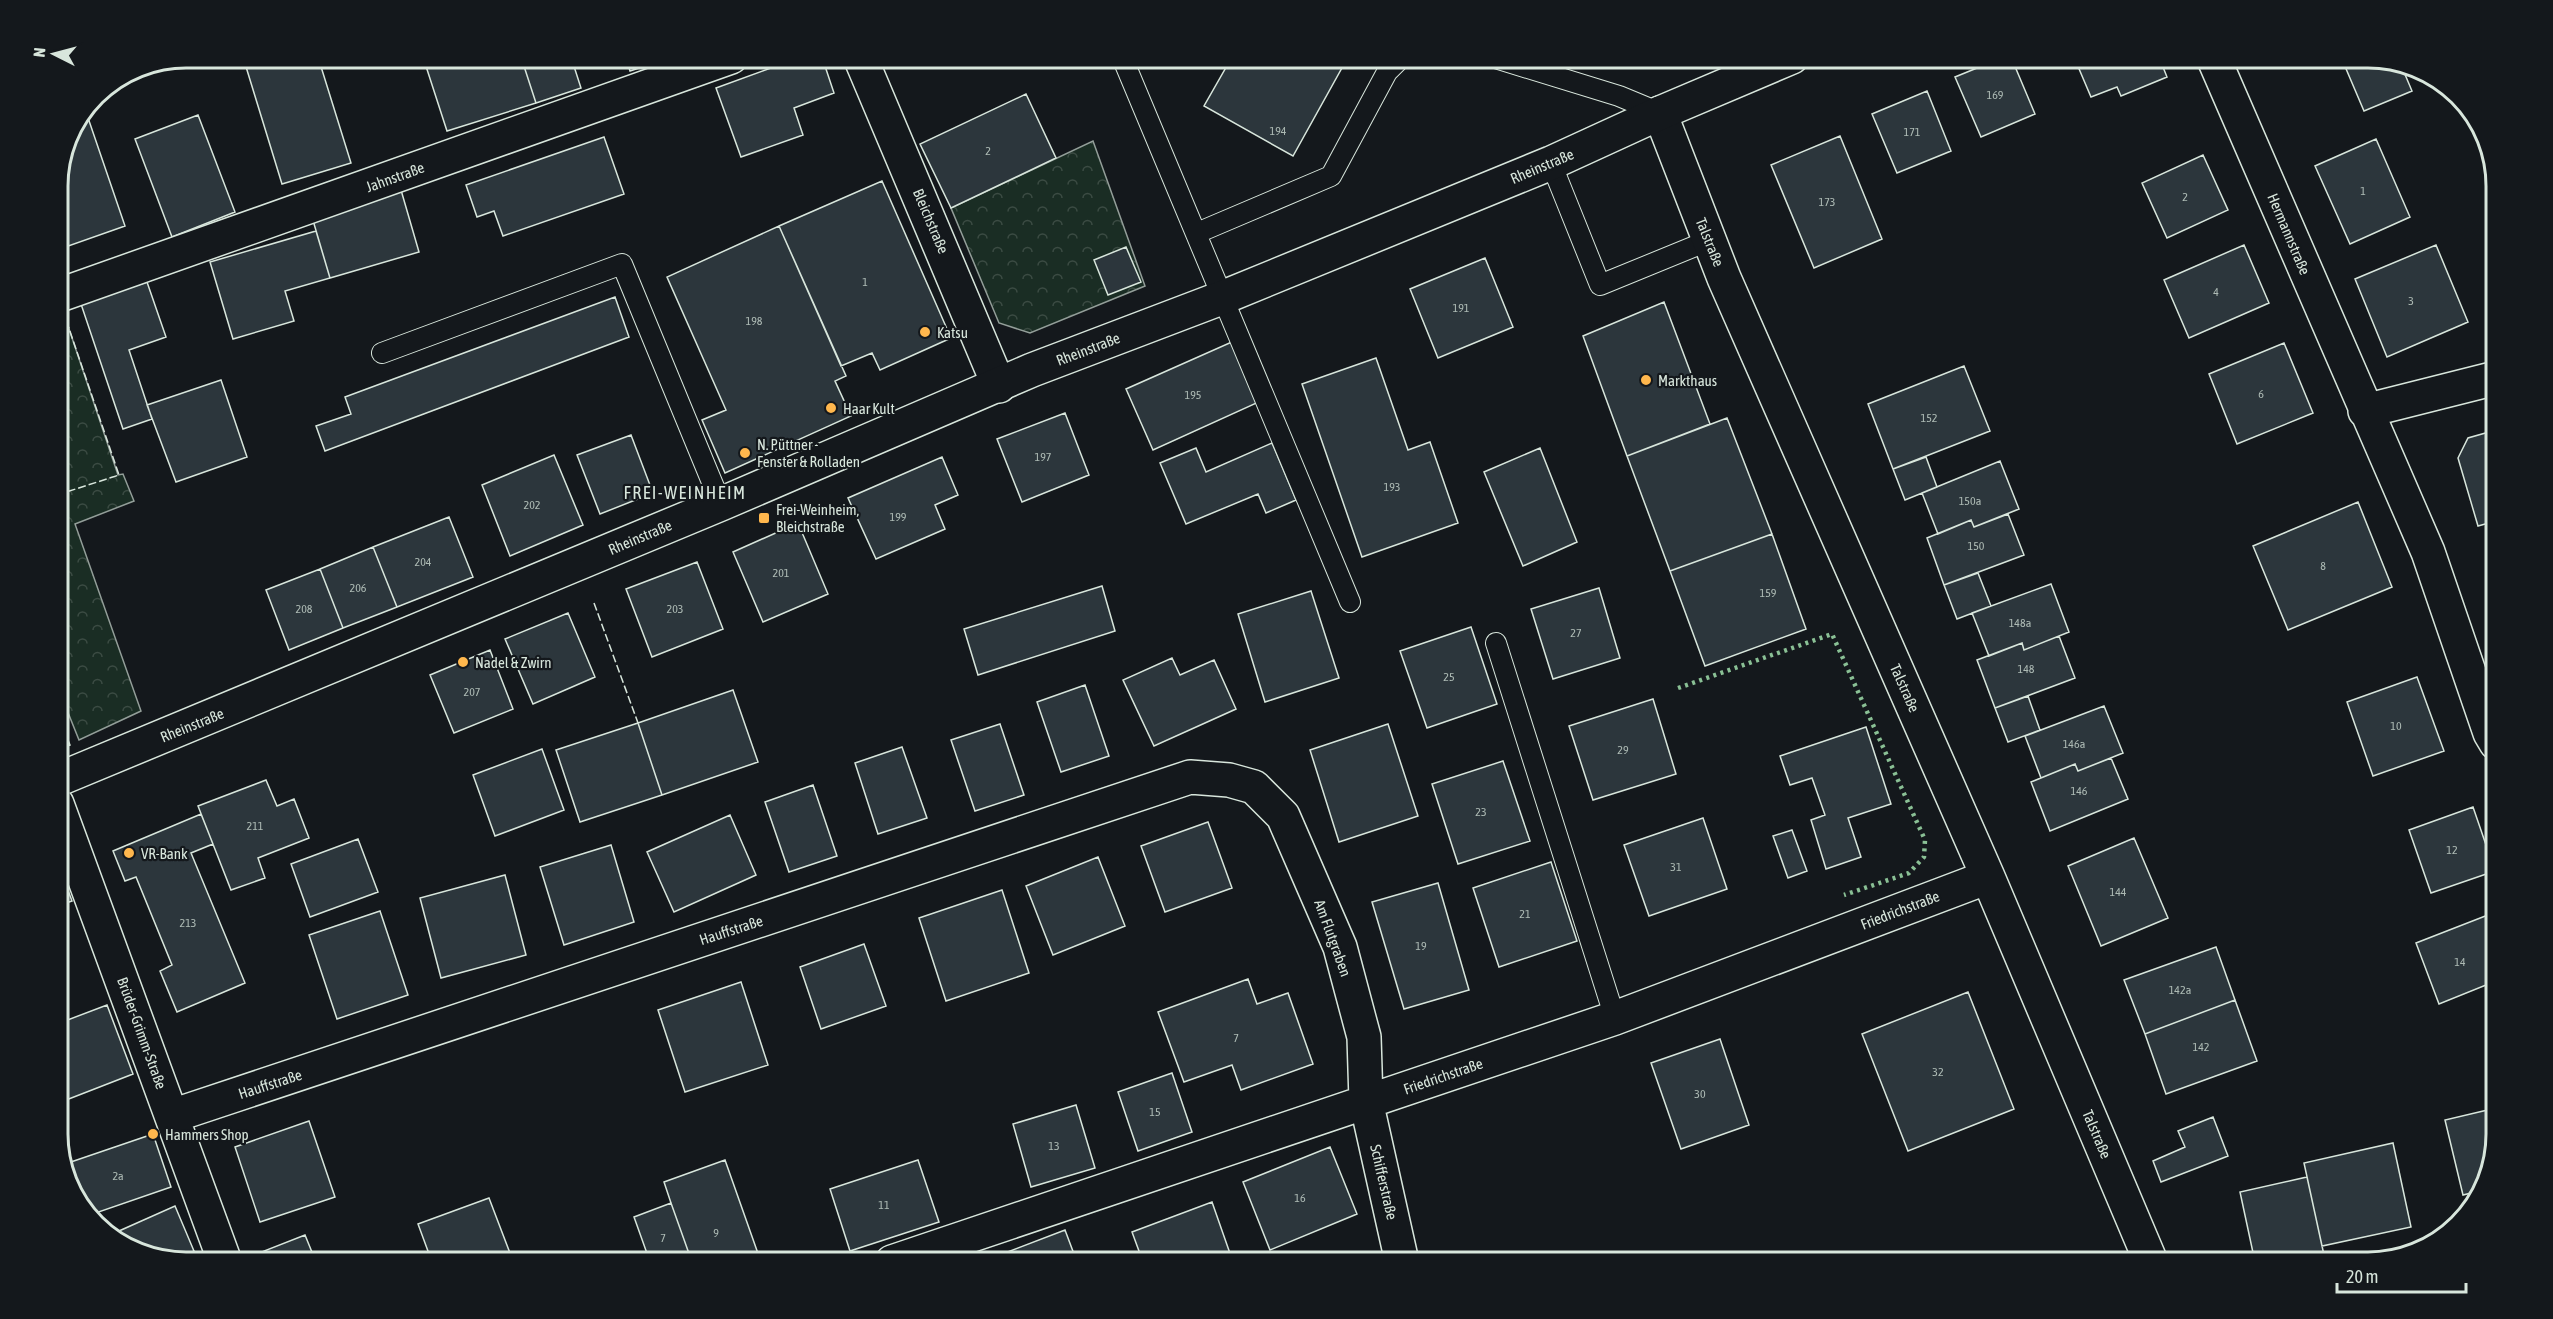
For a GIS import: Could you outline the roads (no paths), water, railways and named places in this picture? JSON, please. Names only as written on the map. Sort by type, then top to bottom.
[{"type":"street","name":"Jahnstraße","points":[[68,292],[700,68]]},
{"type":"street","name":"Bleichstraße","points":[[865,68],[999,386]]},
{"type":"street","name":"Rheinstraße","points":[[68,775],[721,504],[1032,370],[1224,297],[1551,163],[1765,68]]},
{"type":"street","name":"Hermannstraße","points":[[2218,68],[2428,552],[2486,720]]},
{"type":"street","name":"Talstraße","points":[[1660,113],[1710,240],[1988,877],[2141,1252]]},
{"type":"street","points":[[2365,411],[2485,381]]},
{"type":"street","name":"Hauffstraße","points":[[172,1116],[1191,777],[1229,780],[1254,787],[1282,816]]},
{"type":"street","name":"Am Flutgraben","points":[[1282,816],[1340,947],[1364,1037],[1366,1101]]},
{"type":"street","name":"Brüder-Grimm-Straße","points":[[68,834],[221,1252]]},
{"type":"street","name":"Friedrichstraße","points":[[921,1252],[1615,1018],[1988,877]]},
{"type":"street","name":"Schifferstraße","points":[[1366,1101],[1400,1252]]},
{"type":"lane","points":[[1127,68],[1350,602]]},
{"type":"lane","points":[[1197,233],[1331,176],[1391,68]]},
{"type":"lane","points":[[1528,68],[1619,96],[1660,113]]},
{"type":"lane","points":[[1551,163],[1600,285],[1710,240]]},
{"type":"lane","points":[[382,352],[622,264],[721,504]]},
{"type":"lane","points":[[1496,643],[1615,1018]]},
{"type":"place","name":"Katsu","points":[[925,332]]},
{"type":"place","name":"Markthaus","points":[[1646,380]]},
{"type":"place","name":"Haar Kult","points":[[831,408]]},
{"type":"place","name":"N. Püttner - Fenster & Rolladen","points":[[745,453]]},
{"type":"place","name":"Frei-Weinheim, Bleichstraße","points":[[764,518]]},
{"type":"place","name":"Nadel & Zwirn","points":[[463,662]]},
{"type":"place","name":"VR-Bank","points":[[129,853]]},
{"type":"place","name":"Hammers Shop","points":[[153,1134]]},
{"type":"district","name":"FREI-WEINHEIM","points":[[685,492]]}]
